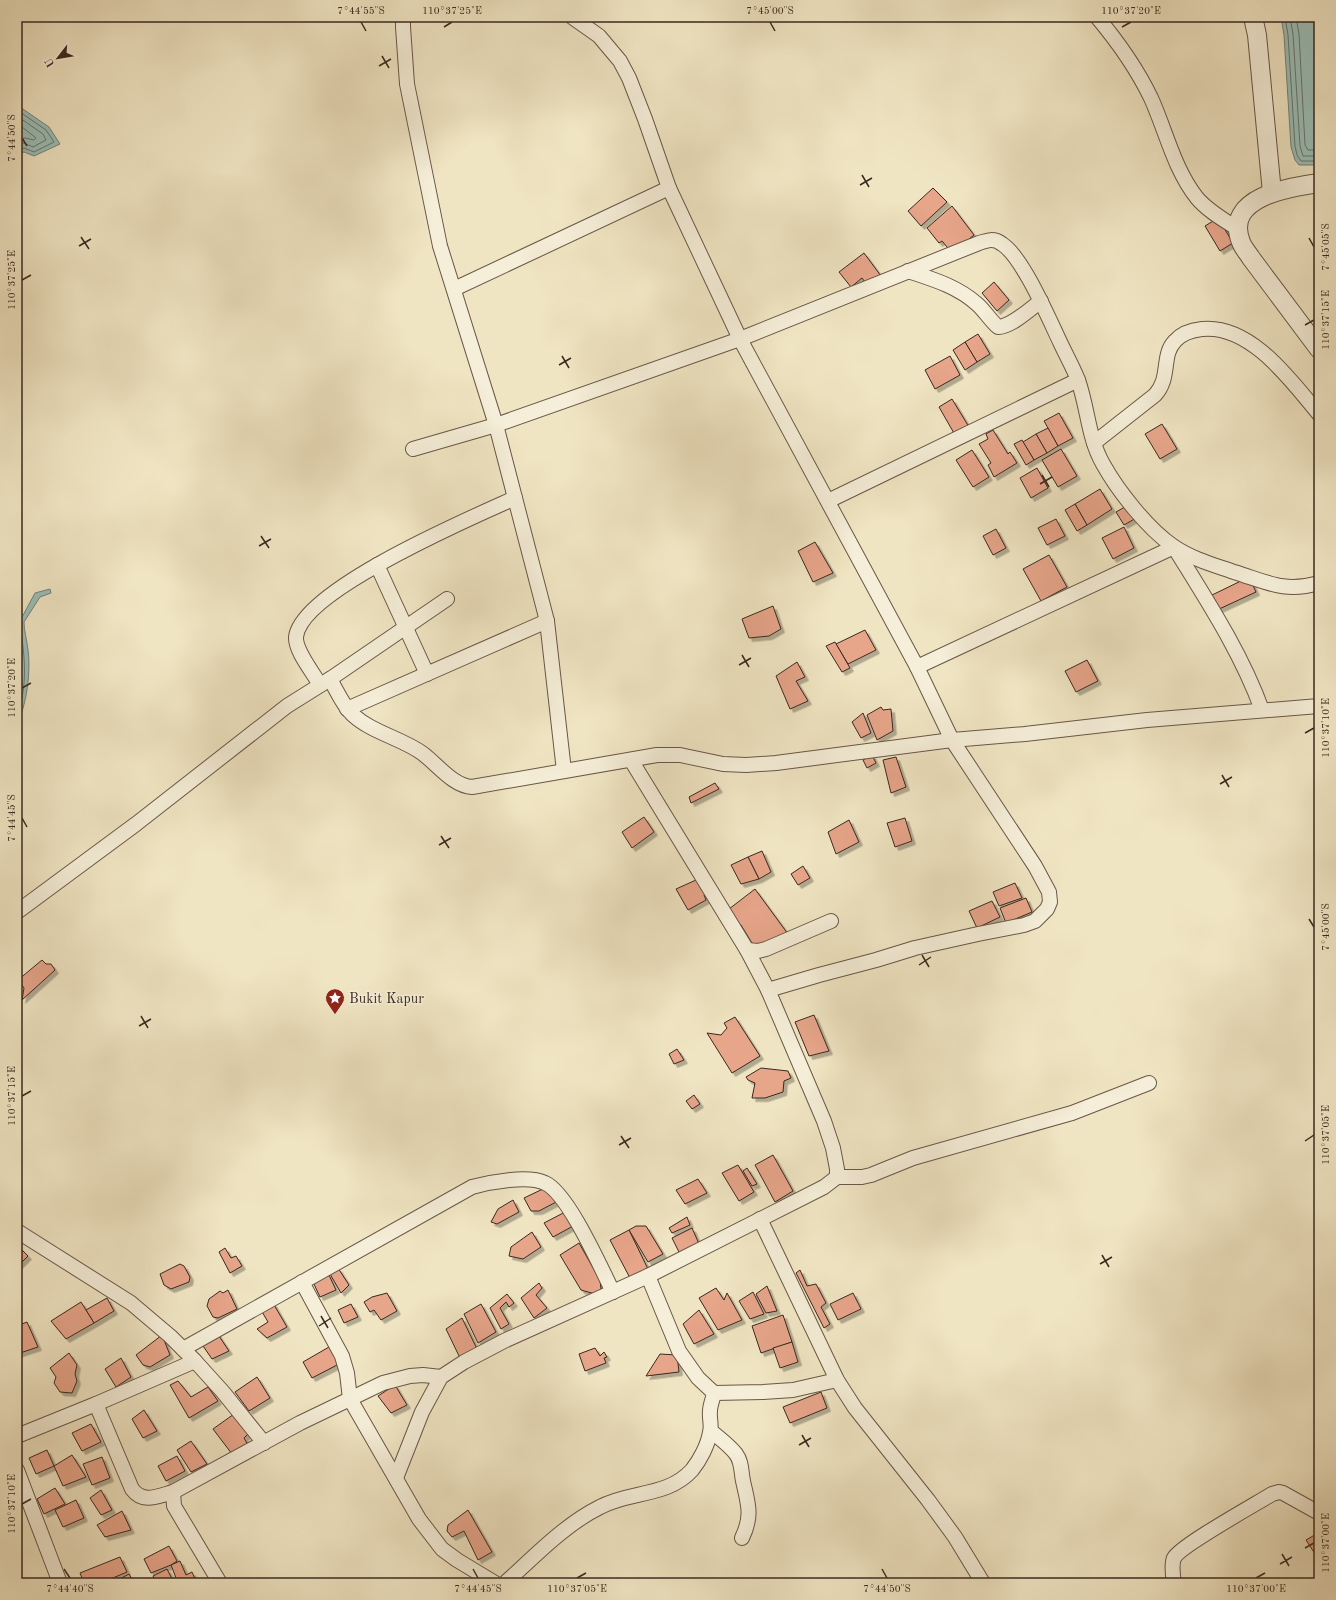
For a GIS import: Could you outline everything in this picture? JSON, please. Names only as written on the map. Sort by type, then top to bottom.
[{"type":"street","points":[[403,17],[402,28],[407,84],[438,238],[496,425],[547,621],[564,771]]},
{"type":"street","points":[[572,17],[599,36],[620,61],[629,78],[646,119],[669,188],[740,339],[917,666],[952,740],[1035,866],[1049,892],[1050,902],[1047,910],[1035,921],[1024,925],[915,948],[768,990]]},
{"type":"street","points":[[1097,17],[1129,59],[1151,98],[1177,164],[1192,190],[1198,199],[1213,212],[1238,229]]},
{"type":"street","points":[[1253,17],[1257,35],[1272,192]]},
{"type":"street","points":[[1319,183],[1272,192],[1257,200],[1243,213],[1238,229],[1241,242],[1251,258],[1319,349]]},
{"type":"street","points":[[454,289],[669,188]]},
{"type":"street","points":[[413,449],[496,425],[740,339],[986,240],[996,240],[1005,246],[1018,260],[1041,301],[1078,380],[1094,443],[1103,463],[1142,516],[1174,547],[1198,560],[1287,588],[1319,583]]},
{"type":"street","points":[[908,271],[942,282],[955,288],[977,304],[998,327],[1004,327],[1041,301]]},
{"type":"street","points":[[1094,443],[1155,395],[1160,389],[1164,380],[1170,349],[1174,342],[1185,334],[1212,328],[1224,330],[1241,337],[1262,352],[1290,380],[1319,414]]},
{"type":"street","points":[[828,501],[1078,380]]},
{"type":"street","points":[[515,498],[424,539],[377,565],[322,602],[306,617],[296,636],[297,646],[348,709],[361,721],[374,729],[413,747],[431,759],[453,779],[466,786],[667,755],[680,755],[722,764],[746,765],[776,763],[952,740],[1025,734],[1147,720],[1319,706]]},
{"type":"street","points":[[917,666],[1174,547]]},
{"type":"street","points":[[1174,547],[1222,624],[1252,683],[1262,710]]},
{"type":"street","points":[[377,565],[427,674]]},
{"type":"street","points":[[17,912],[142,820],[287,706],[447,599]]},
{"type":"street","points":[[348,709],[547,621]]},
{"type":"street","points":[[631,760],[747,950],[768,990],[824,1121],[833,1148],[837,1177]]},
{"type":"street","points":[[747,950],[758,952],[831,921]]},
{"type":"street","points":[[396,1478],[422,1412],[441,1377],[464,1362],[504,1341],[648,1276],[824,1187],[837,1177],[862,1177],[871,1175],[913,1158],[1072,1113],[1149,1083]]},
{"type":"street","points":[[183,1349],[472,1187],[491,1182],[531,1180],[545,1183],[562,1198],[613,1292]]},
{"type":"street","points":[[760,1219],[837,1380],[855,1408],[955,1537],[983,1583]]},
{"type":"street","points":[[17,1231],[131,1303],[195,1361],[223,1392],[264,1442]]},
{"type":"street","points":[[648,1276],[679,1351],[698,1378],[714,1393],[793,1390],[837,1380]]},
{"type":"street","points":[[302,1282],[342,1356],[347,1373],[350,1399],[419,1519],[442,1549],[457,1560],[496,1583]]},
{"type":"street","points":[[17,1436],[195,1361]]},
{"type":"street","points":[[96,1404],[135,1493],[141,1497],[149,1498],[173,1492],[264,1442],[383,1383],[397,1378],[423,1375],[441,1377]]},
{"type":"street","points":[[505,1583],[562,1532],[600,1506],[630,1496],[666,1488],[684,1477],[692,1470],[700,1458],[711,1431],[710,1411],[714,1393]]},
{"type":"street","points":[[711,1431],[732,1449],[740,1463],[748,1502],[749,1516],[747,1527],[742,1538]]},
{"type":"street","points":[[17,1470],[60,1583]]},
{"type":"street","points":[[173,1492],[174,1506],[220,1583]]},
{"type":"street","points":[[1174,1583],[1173,1563],[1177,1555],[1203,1536],[1272,1494],[1279,1492],[1283,1493],[1319,1513]]},
{"type":"water","points":[[1281,17],[1319,17],[1319,165],[1299,165],[1295,160],[1291,147],[1284,35]]},
{"type":"water","points":[[17,105],[49,127],[60,144],[34,156],[24,152],[17,155]]},
{"type":"water","points":[[50,589],[51,593],[40,597],[24,622],[28,646],[29,667],[26,697],[17,723],[17,611],[18,620],[20,621],[35,593]]},
{"type":"building","points":[[933,188],[947,202],[921,226],[908,211]]},
{"type":"building","points":[[952,206],[974,235],[952,253],[942,241],[939,243],[927,228]]},
{"type":"building","points":[[1218,218],[1233,243],[1220,251],[1205,226]]},
{"type":"building","points":[[864,253],[881,276],[868,286],[862,278],[851,287],[839,272]]},
{"type":"building","points":[[994,282],[1009,300],[997,311],[982,293]]},
{"type":"building","points":[[978,334],[990,354],[977,362],[965,342]]},
{"type":"building","points":[[965,342],[977,362],[965,370],[953,350]]},
{"type":"building","points":[[950,356],[960,375],[935,389],[925,370]]},
{"type":"building","points":[[952,399],[969,427],[955,435],[939,407]]},
{"type":"building","points":[[1059,413],[1073,438],[1058,446],[1044,421]]},
{"type":"building","points":[[1162,424],[1177,449],[1160,459],[1145,434]]},
{"type":"building","points":[[1048,428],[1058,446],[1047,453],[1036,434]]},
{"type":"building","points":[[993,430],[1008,454],[1010,452],[1017,463],[994,477],[988,465],[991,463],[979,444],[988,439],[986,434]]},
{"type":"building","points":[[1036,434],[1047,453],[1034,460],[1023,442]]},
{"type":"building","points":[[1022,440],[1034,460],[1026,465],[1014,444]]},
{"type":"building","points":[[1061,449],[1077,476],[1058,487],[1042,460]]},
{"type":"building","points":[[972,450],[989,477],[973,487],[956,460]]},
{"type":"building","points":[[1037,468],[1048,488],[1031,498],[1020,478]]},
{"type":"building","points":[[1100,489],[1112,509],[1087,525],[1075,504]]},
{"type":"building","points":[[1075,504],[1087,525],[1077,531],[1065,510]]},
{"type":"building","points":[[1130,504],[1138,517],[1124,525],[1116,512]]},
{"type":"building","points":[[1056,519],[1065,536],[1047,545],[1038,528]]},
{"type":"building","points":[[1124,527],[1134,548],[1113,559],[1102,538]]},
{"type":"building","points":[[996,529],[1006,548],[993,555],[983,536]]},
{"type":"building","points":[[815,542],[833,573],[813,582],[798,551]]},
{"type":"building","points":[[1049,555],[1067,587],[1041,601],[1023,569]]},
{"type":"building","points":[[1249,577],[1256,592],[1217,610],[1210,596]]},
{"type":"building","points":[[773,606],[781,629],[769,636],[749,638],[742,619]]},
{"type":"building","points":[[865,630],[876,650],[848,664],[836,644]]},
{"type":"building","points":[[835,642],[850,668],[842,672],[826,646]]},
{"type":"building","points":[[1087,660],[1098,681],[1076,692],[1065,671]]},
{"type":"building","points":[[797,662],[805,677],[796,681],[808,701],[790,709],[776,676]]},
{"type":"building","points":[[881,707],[883,710],[891,709],[893,731],[877,740],[867,715]]},
{"type":"building","points":[[863,713],[871,733],[861,738],[852,722]]},
{"type":"building","points":[[872,755],[876,763],[867,768],[863,760]]},
{"type":"building","points":[[896,757],[906,787],[891,793],[883,760]]},
{"type":"building","points":[[715,783],[719,789],[691,803],[689,797]]},
{"type":"building","points":[[644,817],[654,832],[632,848],[622,832]]},
{"type":"building","points":[[905,818],[912,841],[895,847],[887,823]]},
{"type":"building","points":[[849,820],[859,842],[836,854],[828,832]]},
{"type":"building","points":[[762,851],[771,872],[759,879],[748,857]]},
{"type":"building","points":[[748,857],[759,879],[741,884],[731,865]]},
{"type":"building","points":[[803,866],[810,878],[798,885],[791,874]]},
{"type":"building","points":[[696,880],[699,885],[702,883],[708,893],[704,895],[706,900],[688,910],[676,889]]},
{"type":"building","points":[[1015,883],[1022,898],[999,906],[993,892]]},
{"type":"building","points":[[755,889],[788,934],[755,948],[741,925],[734,921],[729,909]]},
{"type":"building","points":[[1026,898],[1032,912],[1006,923],[1000,908]]},
{"type":"building","points":[[992,901],[1000,917],[977,928],[969,911]]},
{"type":"building","points":[[42,960],[46,964],[51,964],[55,970],[22,1000],[24,988],[18,980]]},
{"type":"building","points":[[814,1015],[829,1051],[809,1056],[795,1022]]},
{"type":"building","points":[[735,1017],[760,1056],[732,1073],[707,1033],[721,1035],[727,1028],[724,1023]]},
{"type":"building","points":[[677,1049],[684,1060],[674,1064],[669,1054]]},
{"type":"building","points":[[761,1068],[788,1071],[791,1078],[784,1081],[783,1092],[765,1098],[752,1098],[755,1083],[748,1080],[746,1077]]},
{"type":"building","points":[[694,1095],[700,1104],[692,1109],[686,1101]]},
{"type":"building","points":[[773,1155],[793,1191],[775,1202],[755,1165]]},
{"type":"building","points":[[738,1165],[754,1192],[739,1201],[722,1173]]},
{"type":"building","points":[[747,1168],[757,1184],[752,1186],[743,1171]]},
{"type":"building","points":[[698,1179],[707,1193],[685,1204],[676,1190]]},
{"type":"building","points":[[547,1187],[560,1200],[539,1211],[531,1211],[524,1198]]},
{"type":"building","points":[[513,1200],[519,1212],[497,1224],[491,1222],[498,1209]]},
{"type":"building","points":[[567,1211],[575,1225],[553,1237],[544,1223]]},
{"type":"building","points":[[687,1217],[690,1225],[672,1233],[669,1228]]},
{"type":"building","points":[[636,1226],[646,1226],[663,1254],[648,1262],[629,1230]]},
{"type":"building","points":[[692,1228],[700,1246],[681,1256],[672,1238]]},
{"type":"building","points":[[629,1230],[648,1269],[630,1278],[610,1240]]},
{"type":"building","points":[[532,1232],[541,1247],[523,1259],[509,1256],[511,1247]]},
{"type":"building","points":[[579,1243],[600,1280],[601,1289],[595,1294],[581,1290],[560,1255]]},
{"type":"building","points":[[17,1245],[28,1256],[18,1266],[17,1265]]},
{"type":"building","points":[[225,1248],[231,1258],[236,1256],[242,1266],[230,1273],[219,1252]]},
{"type":"building","points":[[180,1264],[184,1266],[190,1277],[189,1282],[171,1289],[164,1285],[160,1274]]},
{"type":"building","points":[[338,1268],[349,1285],[341,1293],[330,1274]]},
{"type":"building","points":[[800,1270],[807,1286],[816,1284],[826,1303],[821,1307],[830,1324],[824,1328],[796,1273]]},
{"type":"building","points":[[328,1273],[336,1290],[320,1297],[313,1282]]},
{"type":"building","points":[[539,1283],[542,1288],[536,1295],[547,1308],[534,1318],[521,1298]]},
{"type":"building","points":[[767,1286],[777,1311],[766,1313],[756,1294]]},
{"type":"building","points":[[716,1288],[724,1300],[727,1293],[742,1320],[718,1330],[699,1298]]},
{"type":"building","points":[[228,1290],[237,1309],[218,1318],[213,1317],[207,1306],[209,1299],[220,1291],[223,1293]]},
{"type":"building","points":[[753,1292],[764,1314],[750,1319],[739,1301]]},
{"type":"building","points":[[387,1293],[397,1311],[381,1320],[374,1310],[370,1312],[364,1302],[372,1297]]},
{"type":"building","points":[[853,1293],[861,1309],[838,1320],[830,1304]]},
{"type":"building","points":[[507,1294],[514,1303],[509,1307],[506,1302],[500,1308],[509,1324],[501,1329],[490,1308]]},
{"type":"building","points":[[107,1298],[114,1311],[94,1323],[86,1310]]},
{"type":"building","points":[[81,1302],[94,1323],[66,1339],[51,1321]]},
{"type":"building","points":[[273,1303],[287,1327],[267,1338],[257,1329],[268,1322],[261,1310]]},
{"type":"building","points":[[351,1304],[358,1317],[344,1323],[338,1310]]},
{"type":"building","points":[[481,1304],[496,1332],[478,1343],[464,1314]]},
{"type":"building","points":[[699,1310],[714,1334],[694,1344],[683,1324]]},
{"type":"building","points":[[783,1315],[792,1342],[761,1353],[752,1326]]},
{"type":"building","points":[[462,1318],[478,1351],[460,1358],[446,1329]]},
{"type":"building","points":[[27,1322],[38,1347],[17,1354],[17,1326]]},
{"type":"building","points":[[217,1333],[229,1351],[212,1359],[201,1343]]},
{"type":"building","points":[[162,1335],[170,1355],[150,1367],[143,1365],[136,1355]]},
{"type":"building","points":[[792,1342],[798,1362],[780,1368],[773,1348]]},
{"type":"building","points":[[329,1347],[339,1364],[312,1378],[303,1362]]},
{"type":"building","points":[[595,1348],[600,1356],[604,1352],[607,1357],[604,1358],[606,1363],[585,1371],[579,1354]]},
{"type":"building","points":[[69,1353],[77,1365],[75,1374],[77,1381],[72,1393],[60,1392],[54,1383],[56,1377],[50,1368]]},
{"type":"building","points":[[660,1354],[677,1355],[679,1372],[646,1376]]},
{"type":"building","points":[[121,1358],[131,1377],[116,1387],[105,1369]]},
{"type":"building","points":[[257,1377],[270,1398],[249,1411],[235,1392]]},
{"type":"building","points":[[178,1381],[191,1397],[208,1387],[218,1401],[189,1418],[170,1385]]},
{"type":"building","points":[[395,1385],[407,1405],[391,1413],[378,1396]]},
{"type":"building","points":[[821,1392],[827,1408],[790,1423],[783,1407]]},
{"type":"building","points":[[144,1410],[157,1431],[143,1438],[132,1419]]},
{"type":"building","points":[[234,1414],[249,1433],[244,1438],[248,1445],[232,1454],[213,1429]]},
{"type":"building","points":[[91,1424],[101,1442],[82,1451],[72,1433]]},
{"type":"building","points":[[191,1441],[207,1464],[191,1472],[177,1450]]},
{"type":"building","points":[[47,1450],[54,1466],[36,1474],[29,1458]]},
{"type":"building","points":[[72,1455],[86,1477],[63,1486],[54,1466]]},
{"type":"building","points":[[177,1456],[185,1471],[166,1481],[158,1466]]},
{"type":"building","points":[[102,1457],[110,1478],[92,1485],[83,1464]]},
{"type":"building","points":[[55,1488],[65,1504],[44,1514],[37,1499]]},
{"type":"building","points":[[101,1490],[112,1510],[101,1515],[90,1498]]},
{"type":"building","points":[[76,1500],[84,1518],[63,1527],[55,1510]]},
{"type":"building","points":[[468,1510],[492,1552],[478,1560],[464,1531],[452,1537],[447,1531],[448,1525]]},
{"type":"building","points":[[122,1511],[131,1530],[105,1537],[97,1525]]},
{"type":"building","points":[[1318,1533],[1319,1535],[1319,1560],[1306,1540]]},
{"type":"building","points":[[169,1546],[177,1561],[151,1573],[144,1559]]},
{"type":"building","points":[[120,1557],[127,1572],[101,1583],[84,1583],[80,1573]]},
{"type":"building","points":[[180,1561],[186,1575],[192,1572],[196,1581],[191,1583],[178,1583],[171,1565]]},
{"type":"building","points":[[167,1569],[174,1583],[156,1583],[153,1576]]},
{"type":"building","points":[[129,1574],[134,1583],[112,1583]]},
{"type":"place","name":"Bukit Kapur","points":[[335,1015]]}]
